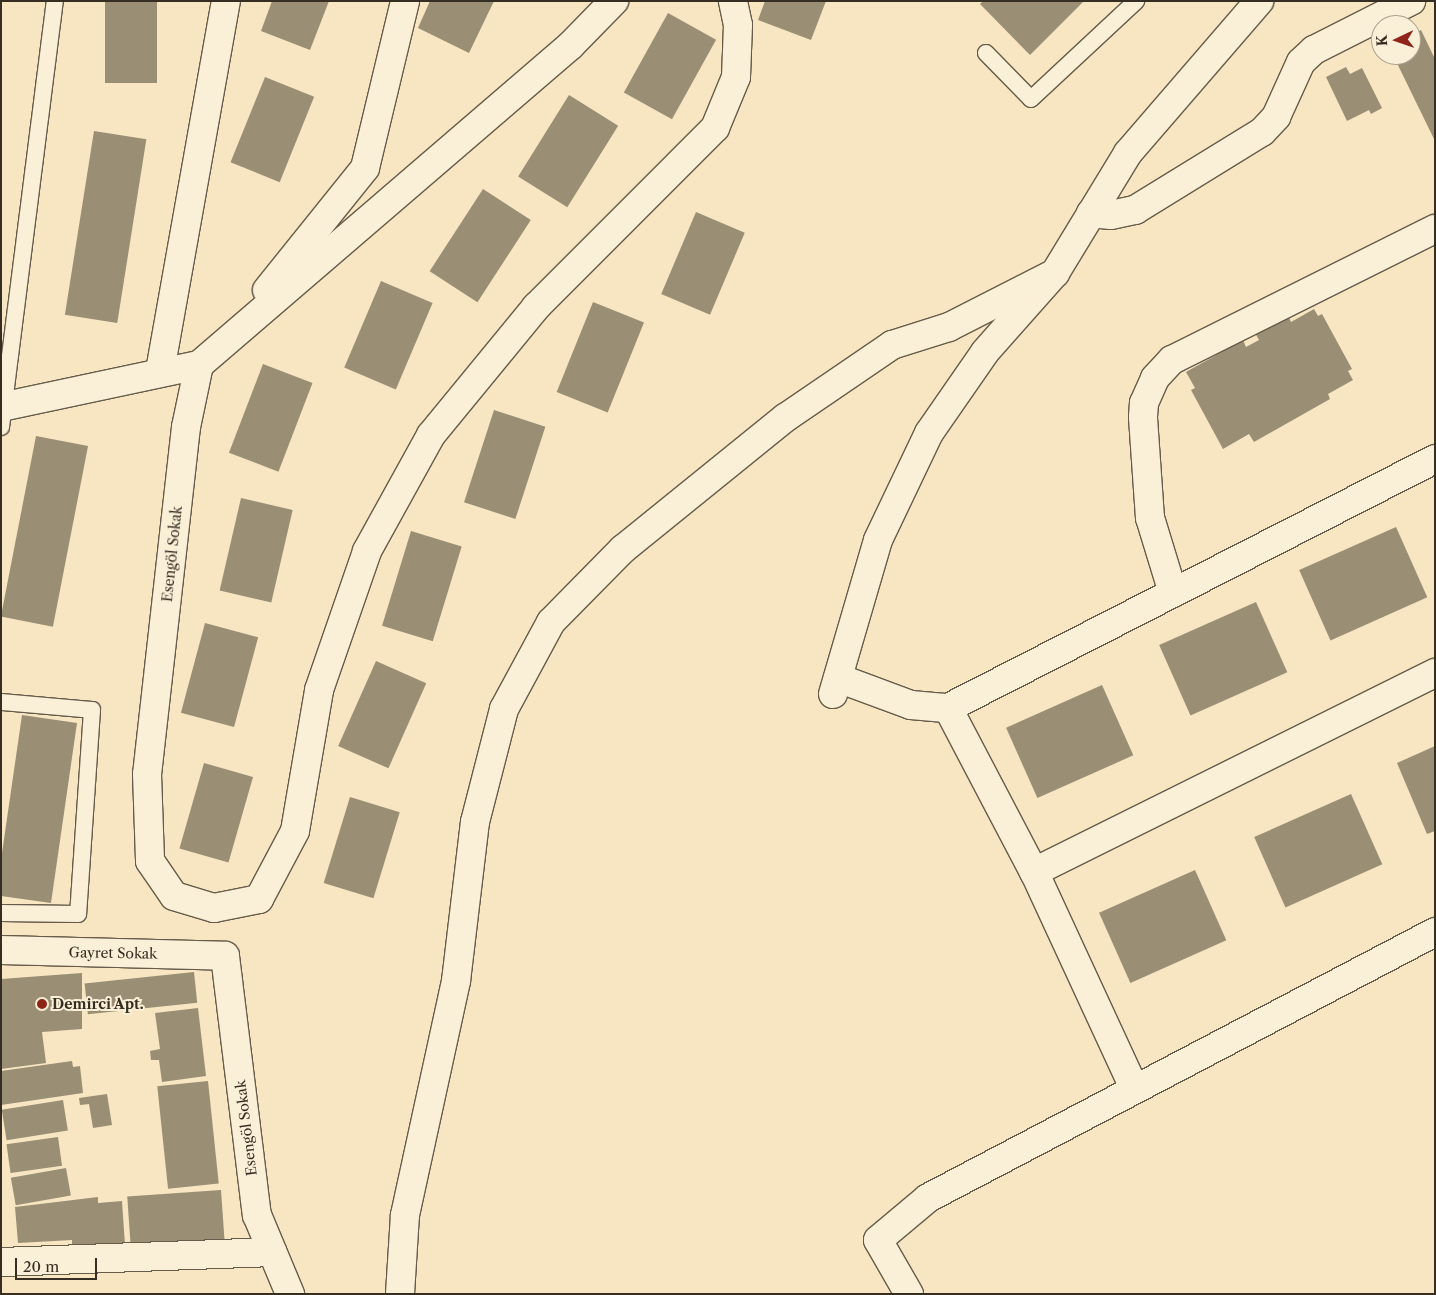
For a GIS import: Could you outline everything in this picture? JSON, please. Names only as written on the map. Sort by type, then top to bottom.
[{"type":"street","points":[[160,371],[226,1]]},
{"type":"street","points":[[224,344],[365,168],[406,1]]},
{"type":"street","points":[[3,413],[160,371],[199,365],[571,45],[614,1]]},
{"type":"street","name":"Esengöl Sokak","points":[[199,365],[186,427],[147,774],[150,861],[174,896],[214,908],[258,899],[295,831],[319,690],[368,551],[431,435],[536,307],[715,128],[736,77],[738,25],[733,1]]},
{"type":"street","points":[[1259,1],[1128,153],[1055,273],[985,352],[929,433],[878,540],[835,686],[911,705],[948,708],[1435,459]]},
{"type":"street","points":[[1092,213],[1111,216],[1135,210],[1262,132],[1276,117],[1301,62],[1314,50],[1411,1]]},
{"type":"street","points":[[1173,593],[1159,556],[1150,518],[1143,417],[1144,403],[1155,378],[1172,360],[1435,229]]},
{"type":"street","points":[[400,1294],[406,1215],[456,981],[475,822],[504,709],[551,622],[623,549],[802,407],[892,345],[949,328],[1055,273]]},
{"type":"street","points":[[1034,872],[1435,673]]},
{"type":"street","points":[[948,708],[1034,872],[1134,1088]]},
{"type":"street","points":[[909,1294],[878,1240],[936,1193],[1435,932]]},
{"type":"street","name":"Gayret Sokak","points":[[1,950],[225,956]]},
{"type":"street","name":"Esengöl Sokak","points":[[225,956],[257,1215],[290,1294]]},
{"type":"street","points":[[1,1262],[272,1252]]},
{"type":"lane","points":[[3,413],[55,1]]},
{"type":"lane","points":[[986,53],[1031,98],[1136,1]]},
{"type":"lane","points":[[1,702],[92,710],[78,914],[1,913]]},
{"type":"building","points":[[105,1],[157,1],[157,83],[105,83]]},
{"type":"building","points":[[272,1],[329,1],[310,50],[261,31]]},
{"type":"building","points":[[430,1],[494,1],[469,53],[418,28]]},
{"type":"building","points":[[765,1],[826,1],[811,40],[758,20]]},
{"type":"building","points":[[983,1],[1084,1],[1030,55],[980,4]]},
{"type":"building","points":[[668,13],[716,40],[672,119],[624,93]]},
{"type":"building","points":[[1421,30],[1435,59],[1435,141],[1398,65],[1421,65]]},
{"type":"building","points":[[1346,67],[1350,74],[1362,68],[1382,108],[1371,114],[1369,110],[1347,121],[1326,77]]},
{"type":"building","points":[[265,77],[314,97],[280,182],[231,162]]},
{"type":"building","points":[[569,95],[618,126],[567,207],[518,176]]},
{"type":"building","points":[[94,131],[146,139],[117,323],[65,315]]},
{"type":"building","points":[[483,189],[531,220],[477,302],[430,271]]},
{"type":"building","points":[[696,212],[745,233],[710,315],[661,294]]},
{"type":"building","points":[[381,281],[433,303],[396,389],[344,368]]},
{"type":"building","points":[[593,302],[644,323],[608,413],[557,392]]},
{"type":"building","points":[[1314,309],[1318,316],[1322,314],[1352,369],[1348,371],[1353,380],[1328,394],[1330,399],[1254,442],[1249,434],[1223,449],[1191,390],[1195,388],[1186,372],[1243,340],[1246,347],[1259,340],[1255,333],[1288,315],[1291,322]]},
{"type":"building","points":[[263,364],[312,383],[278,472],[229,453]]},
{"type":"building","points":[[494,410],[545,427],[515,519],[464,502]]},
{"type":"building","points":[[36,436],[88,446],[53,627],[1,617]]},
{"type":"building","points":[[241,498],[293,510],[271,602],[220,591]]},
{"type":"building","points":[[1396,527],[1427,597],[1330,640],[1299,570]]},
{"type":"building","points":[[411,531],[462,546],[433,641],[382,626]]},
{"type":"building","points":[[1256,602],[1287,672],[1190,715],[1159,645]]},
{"type":"building","points":[[205,623],[258,637],[234,727],[181,713]]},
{"type":"building","points":[[376,661],[426,683],[388,768],[338,746]]},
{"type":"building","points":[[1102,685],[1133,755],[1037,798],[1006,728]]},
{"type":"building","points":[[22,715],[77,723],[51,903],[1,896],[1,860]]},
{"type":"building","points":[[1435,746],[1435,831],[1427,834],[1397,763]]},
{"type":"building","points":[[204,763],[253,777],[228,863],[179,849]]},
{"type":"building","points":[[1351,794],[1382,864],[1285,907],[1254,837]]},
{"type":"building","points":[[350,797],[400,812],[373,898],[324,883]]},
{"type":"building","points":[[1195,870],[1226,940],[1130,983],[1099,913]]},
{"type":"building","points":[[194,972],[197,1003],[88,1014],[85,983]]},
{"type":"building","name":"Demirci Apt.","points":[[82,973],[82,1029],[42,1032],[46,1063],[1,1069],[1,979]]},
{"type":"building","points":[[198,1008],[206,1076],[162,1082],[159,1060],[151,1060],[150,1051],[160,1049],[155,1013]]},
{"type":"building","points":[[72,1061],[73,1067],[80,1066],[83,1093],[1,1105],[1,1071]]},
{"type":"building","points":[[208,1081],[219,1183],[168,1189],[157,1086]]},
{"type":"building","points":[[107,1094],[112,1125],[93,1128],[89,1104],[80,1105],[79,1098]]},
{"type":"building","points":[[63,1100],[68,1131],[7,1140],[2,1110]]},
{"type":"building","points":[[58,1137],[62,1166],[11,1173],[7,1144]]},
{"type":"building","points":[[66,1168],[71,1196],[16,1205],[11,1178]]},
{"type":"building","points":[[221,1190],[225,1247],[131,1253],[127,1197]]},
{"type":"building","points":[[98,1197],[98,1203],[122,1201],[125,1245],[72,1244],[72,1240],[18,1243],[15,1207]]},
{"type":"place","name":"Demirci Apt.","points":[[42,1004]]}]
